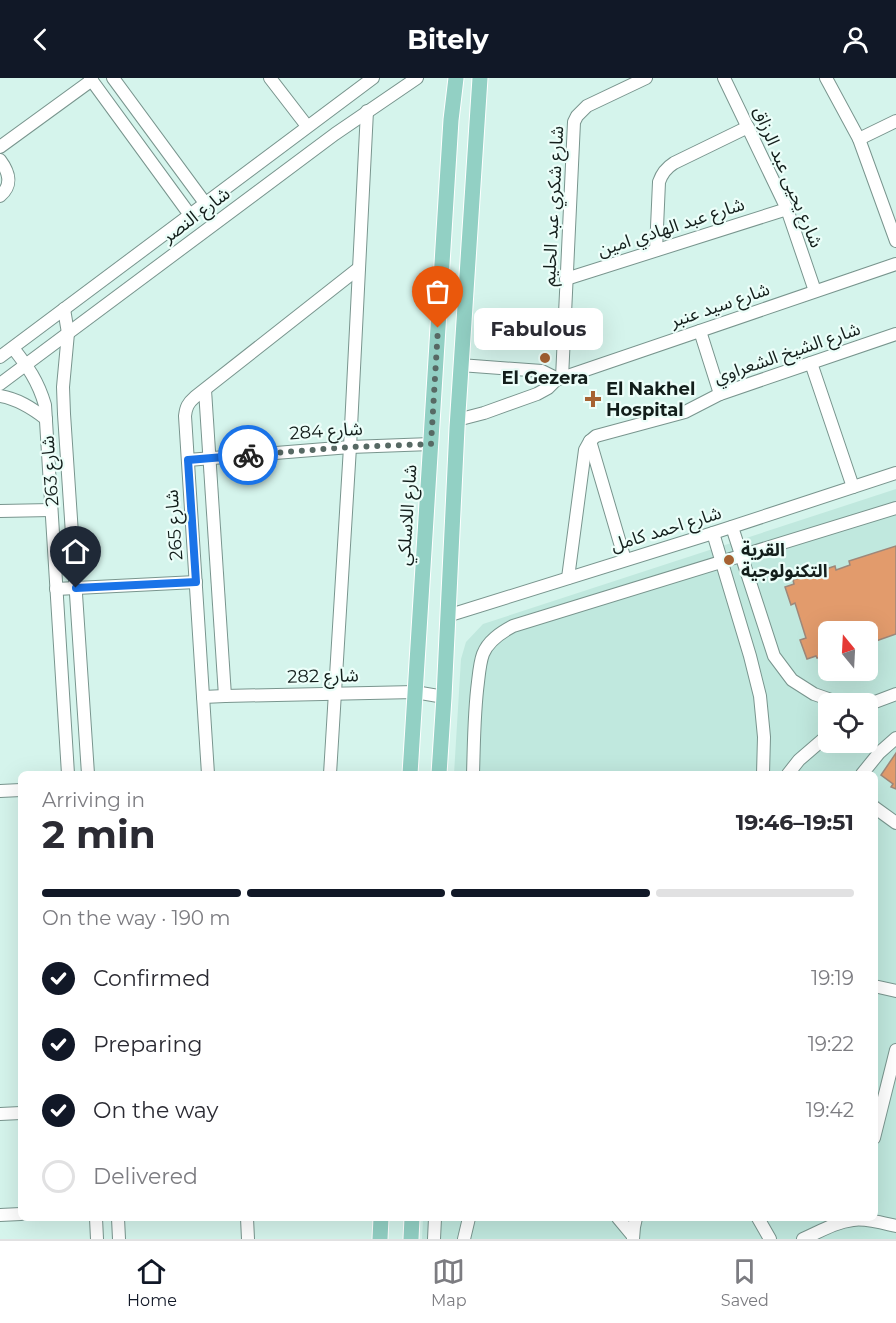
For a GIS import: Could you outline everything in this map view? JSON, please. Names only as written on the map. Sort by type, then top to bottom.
[{"type":"main road","name":"شارع اللاسلكي","points":[[410,771],[451,120],[456,78]]},
{"type":"main road","points":[[439,771],[460,365],[480,78]]},
{"type":"main road","points":[[451,120],[465,118],[477,123]]},
{"type":"main road","points":[[380,1239],[381,1221]]},
{"type":"main road","points":[[411,1239],[412,1221]]},
{"type":"street","points":[[113,78],[205,203]]},
{"type":"street","points":[[270,78],[307,126]]},
{"type":"street","name":"شارع النصر","points":[[0,357],[373,78]]},
{"type":"street","name":"شارع النصر","points":[[0,384],[367,111],[417,78]]},
{"type":"street","name":"شارع شكري عبد الحليم","points":[[559,379],[574,122],[587,106],[646,78]]},
{"type":"street","name":"شارع يحيى عبد الرزاق","points":[[724,78],[787,209],[815,291]]},
{"type":"street","points":[[826,78],[859,139],[896,241]]},
{"type":"street","points":[[0,147],[91,79],[190,214]]},
{"type":"street","points":[[330,771],[367,111]]},
{"type":"street","points":[[859,139],[896,122]]},
{"type":"street","points":[[656,250],[659,182],[667,167],[748,127]]},
{"type":"street","points":[[0,160],[6,167],[9,180],[8,186],[0,196]]},
{"type":"street","name":"شارع عبد الهادي امين","points":[[566,279],[787,209]]},
{"type":"street","name":"شارع سيد عنبر","points":[[457,420],[537,394],[559,379],[896,264]]},
{"type":"street","name":"شارع 265","points":[[208,771],[186,409],[189,402],[359,268]]},
{"type":"street","name":"شارع 263","points":[[64,309],[68,333],[63,387],[88,771]]},
{"type":"street","points":[[700,331],[720,394]]},
{"type":"street","name":"شارع الشيخ الشعراوي","points":[[590,441],[596,436],[686,412],[720,394],[896,334]]},
{"type":"street","name":"شارع 263","points":[[13,348],[35,377],[45,405],[68,771]]},
{"type":"street","points":[[811,363],[853,487]]},
{"type":"street","points":[[460,365],[542,371],[559,379]]},
{"type":"street","points":[[205,390],[225,696]]},
{"type":"street","points":[[0,396],[19,401],[45,419]]},
{"type":"street","points":[[590,441],[625,560]]},
{"type":"street","points":[[568,578],[585,450],[590,441]]},
{"type":"street","name":"شارع 284","points":[[188,460],[350,447],[431,444]]},
{"type":"street","name":"شارع احمد كامل","points":[[447,616],[896,474]]},
{"type":"street","points":[[473,771],[474,707],[479,670],[483,654],[496,637],[513,627],[896,508]]},
{"type":"street","points":[[0,512],[51,510]]},
{"type":"street","points":[[732,527],[774,656],[792,680],[818,695]]},
{"type":"street","points":[[713,533],[760,696],[764,737],[763,771]]},
{"type":"street","points":[[56,589],[196,582]]},
{"type":"street","name":"شارع 282","points":[[203,697],[415,692],[444,697]]},
{"type":"street","points":[[878,700],[896,694]]},
{"type":"street","points":[[864,771],[879,753],[896,738]]},
{"type":"street","points":[[790,771],[818,744]]},
{"type":"street","points":[[0,791],[18,790]]},
{"type":"street","points":[[878,810],[896,823]]},
{"type":"street","points":[[878,987],[896,991]]},
{"type":"street","points":[[878,1122],[896,1050]]},
{"type":"street","points":[[0,1114],[18,1113]]},
{"type":"street","points":[[0,1215],[18,1214]]},
{"type":"street","points":[[96,1221],[97,1239]]},
{"type":"street","points":[[118,1221],[120,1239]]},
{"type":"street","points":[[247,1221],[248,1239]]},
{"type":"street","points":[[434,1239],[435,1221]]},
{"type":"street","points":[[464,1239],[468,1221]]},
{"type":"street","points":[[620,1221],[633,1238]]},
{"type":"street","points":[[633,1238],[636,1221]]},
{"type":"street","points":[[760,1221],[770,1239]]},
{"type":"street","points":[[803,1239],[848,1221]]},
{"type":"street","points":[[871,1221],[896,1226]]},
{"type":"shaded area","points":[[896,489],[896,1239],[422,1239],[423,1221],[878,1221],[878,771],[454,771],[461,659],[466,642],[483,624]]},
{"type":"building","points":[[896,546],[896,634],[878,640],[878,621],[818,621],[818,658],[816,656],[807,659],[800,640],[806,638],[795,603],[791,605],[785,587],[794,584],[793,580],[835,566],[836,570],[850,565],[849,561]]},
{"type":"building","points":[[896,753],[896,789],[891,787],[893,784],[881,775]]},
{"type":"way so far","points":[[248,455],[350,447],[431,444],[438,328]]},
{"type":"place","name":"Fabulous","points":[[438,328]]},
{"type":"place","name":"El Gezera","points":[[545,358]]},
{"type":"place","name":"El Nakhel Hospital","points":[[593,399]]},
{"type":"place","name":"القرية التكنولوجية","points":[[729,560]]},
{"type":"route","points":[[76,588],[196,582],[188,460],[248,455]]}]
